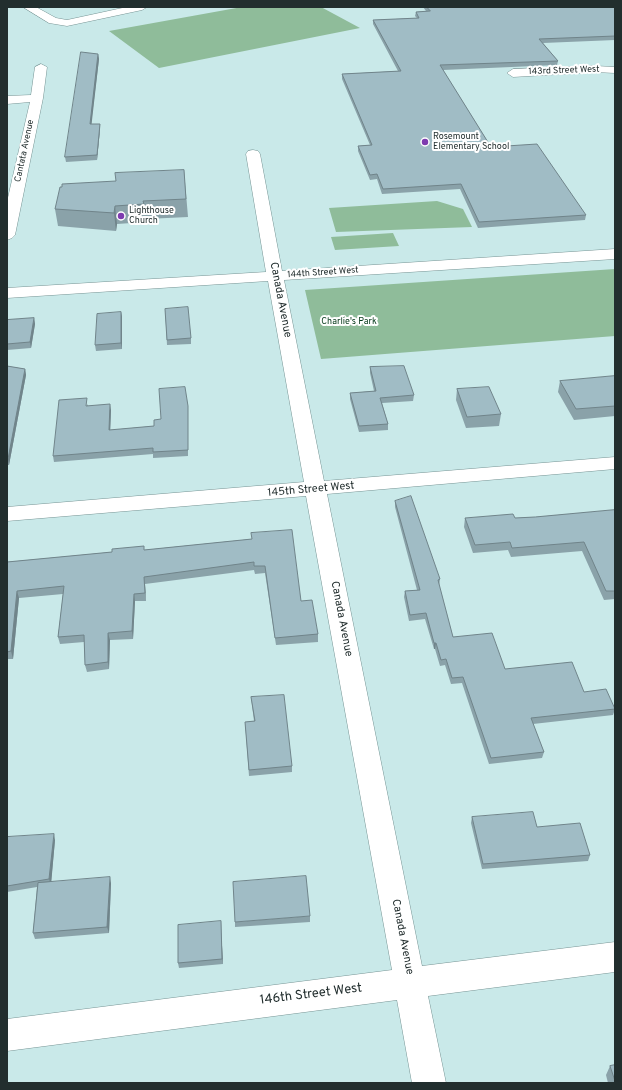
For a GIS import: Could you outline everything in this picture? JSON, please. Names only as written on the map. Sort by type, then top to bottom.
[{"type":"street","points":[[28,7],[54,21],[67,23],[142,7]]},
{"type":"street","name":"Cantata Avenue","points":[[7,235],[13,182],[37,98],[41,67]]},
{"type":"street","name":"143rd Street West","points":[[513,73],[595,69],[615,70]]},
{"type":"street","points":[[7,100],[37,98]]},
{"type":"street","name":"Canada Avenue","points":[[253,154],[429,1083]]},
{"type":"street","name":"144th Street West","points":[[7,293],[615,254]]},
{"type":"street","name":"145th Street West","points":[[7,514],[615,463]]},
{"type":"street","name":"146th Street West","points":[[7,1035],[615,957]]},
{"type":"green space","points":[[242,7],[321,7],[360,28],[159,68],[109,31]]},
{"type":"green space","points":[[437,201],[463,209],[472,227],[336,232],[329,208]]},
{"type":"green space","points":[[393,233],[399,246],[335,250],[331,237]]},
{"type":"green space","name":"Charlie's Park","points":[[615,269],[615,336],[321,359],[305,290]]},
{"type":"building","points":[[427,7],[615,7],[615,36],[539,39],[558,61],[440,65],[491,147],[537,144],[586,215],[479,222],[461,184],[383,189],[377,174],[370,175],[358,146],[372,145],[342,74],[401,71],[373,20],[419,18],[416,12],[430,11]]},
{"type":"building","points":[[81,52],[98,54],[90,124],[100,124],[97,155],[65,157]]},
{"type":"building","points":[[184,170],[186,199],[143,201],[144,204],[115,206],[114,213],[55,209],[62,184],[116,181],[115,173]]},
{"type":"building","points":[[188,307],[191,338],[167,340],[165,309]]},
{"type":"building","points":[[121,312],[121,343],[95,345],[97,314]]},
{"type":"building","points":[[34,318],[30,342],[7,344],[7,320]]},
{"type":"building","points":[[7,366],[25,369],[8,459],[7,459]]},
{"type":"building","points":[[404,366],[414,395],[380,398],[388,424],[359,426],[350,393],[376,391],[370,367]]},
{"type":"building","points":[[615,376],[615,406],[576,409],[560,381]]},
{"type":"building","points":[[185,387],[188,406],[188,450],[153,452],[153,448],[53,456],[59,400],[87,398],[86,406],[110,404],[109,430],[154,426],[154,420],[161,419],[159,389]]},
{"type":"building","points":[[489,387],[501,414],[467,417],[457,389]]},
{"type":"building","points":[[411,496],[440,579],[438,580],[453,637],[492,633],[505,669],[572,662],[584,692],[606,689],[615,709],[531,718],[544,752],[491,758],[463,677],[452,678],[446,659],[441,660],[436,643],[434,643],[426,613],[410,615],[405,591],[420,590],[395,501]]},
{"type":"building","points":[[615,510],[615,591],[606,591],[584,542],[512,548],[510,542],[475,545],[465,518],[513,514],[515,518],[535,517]]},
{"type":"building","points":[[292,530],[301,601],[312,600],[318,634],[275,638],[265,566],[254,566],[254,562],[144,577],[145,593],[134,594],[132,631],[108,633],[108,662],[85,665],[84,635],[58,637],[64,586],[17,591],[11,651],[7,652],[7,562],[112,552],[112,549],[144,546],[144,550],[252,539],[251,533]]},
{"type":"building","points":[[284,695],[292,766],[249,770],[245,722],[255,721],[251,697]]},
{"type":"building","points":[[533,812],[537,827],[580,823],[590,855],[483,864],[472,817]]},
{"type":"building","points":[[54,834],[49,879],[7,886],[7,837]]},
{"type":"building","points":[[306,876],[310,916],[235,922],[233,882]]},
{"type":"building","points":[[110,877],[107,927],[33,933],[38,883]]},
{"type":"building","points":[[221,921],[222,959],[178,963],[178,925]]},
{"type":"building","points":[[615,1065],[615,1081],[610,1066]]},
{"type":"place","name":"Rosemount Elementary School","points":[[425,142]]},
{"type":"place","name":"Lighthouse Church","points":[[121,216]]}]
